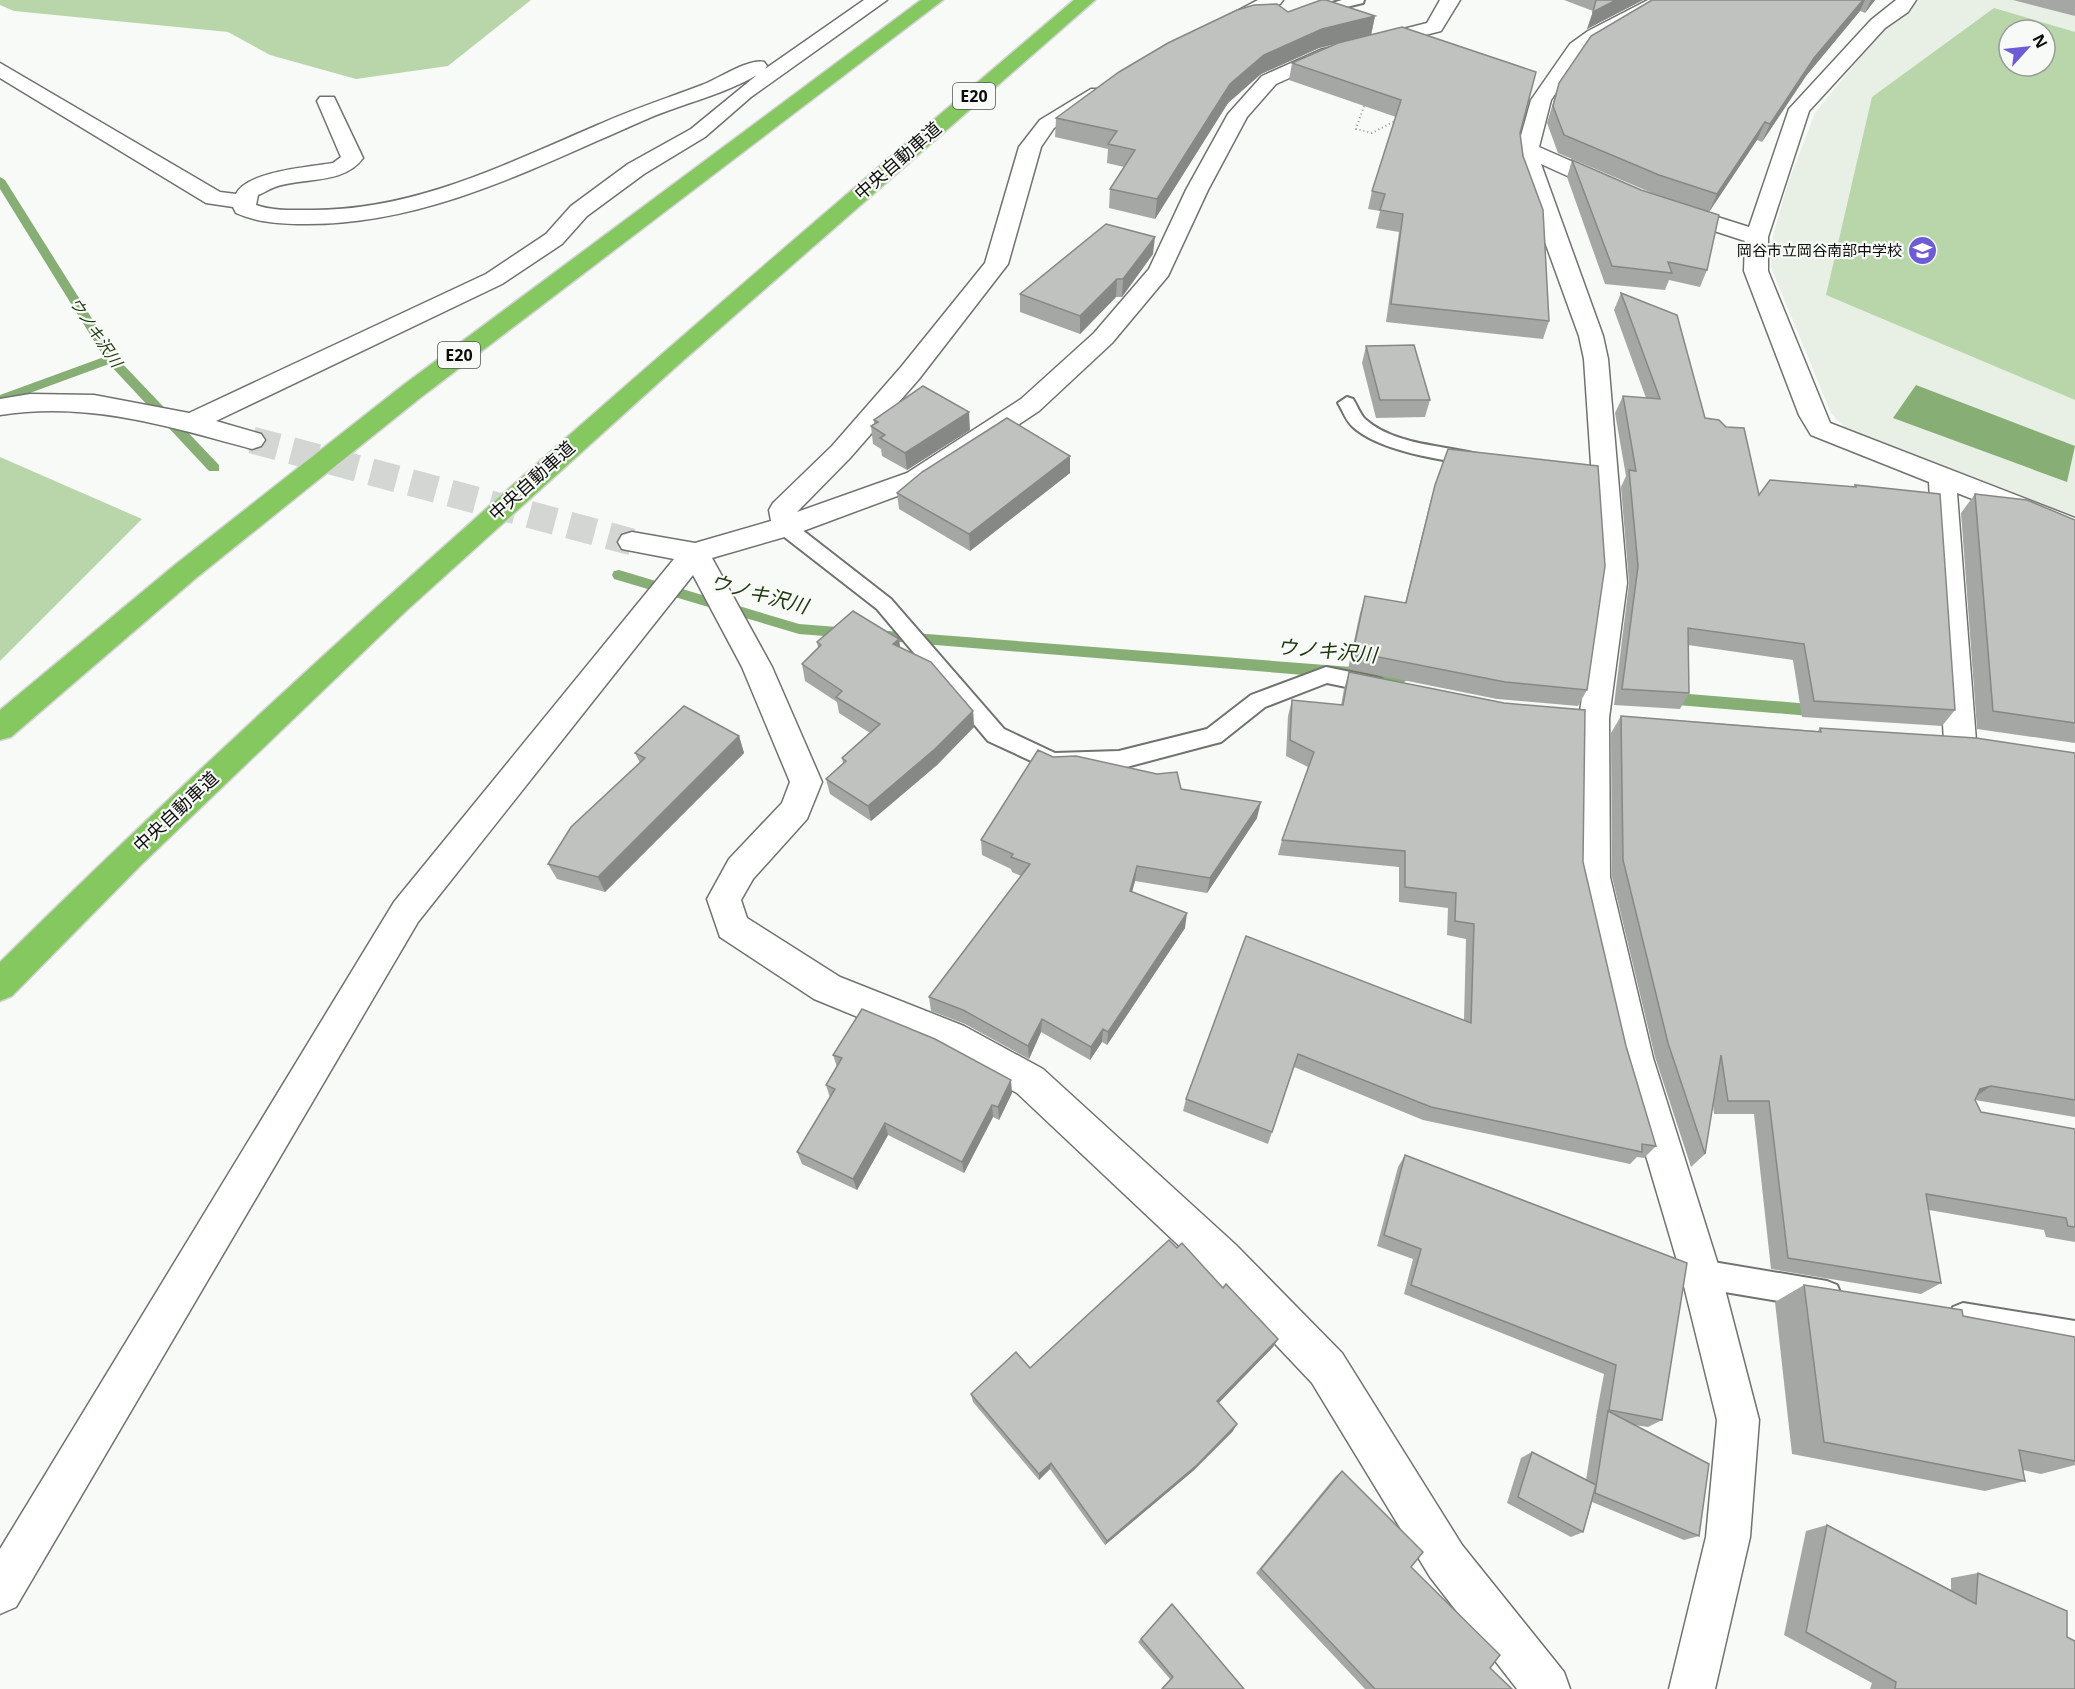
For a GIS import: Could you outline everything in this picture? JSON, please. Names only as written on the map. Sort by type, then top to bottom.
[{"type":"highway","name":"E20","points":[[0,728],[186,571],[411,392],[933,0]]},
{"type":"highway","name":"中央自動車道","points":[[0,986],[93,890],[345,652],[545,468],[1085,0]]},
{"type":"street","points":[[192,422],[494,279],[554,239],[579,212],[636,169],[698,133],[744,93],[825,39],[877,0]]},
{"type":"street","points":[[632,542],[695,553],[785,527],[917,479],[1030,405],[1103,338],[1160,271],[1197,190],[1238,114],[1269,80],[1327,54],[1434,27],[1450,0]]},
{"type":"street","points":[[1662,0],[1596,35],[1577,48],[1541,100],[1528,150],[1531,173],[1591,336],[1596,359],[1594,473],[1612,583],[1595,718],[1593,876],[1635,1058],[1701,1274],[1738,1420],[1728,1537],[1692,1689]]},
{"type":"street","points":[[1906,0],[1901,8],[1878,24],[1799,109],[1757,237],[1756,271],[1812,415],[1820,429],[2075,529]]},
{"type":"street","points":[[1209,32],[1240,18],[1272,8]]},
{"type":"street","points":[[327,101],[352,158],[340,168],[269,182],[248,192],[244,208],[255,214],[321,219],[371,215],[405,207],[527,165],[647,112],[739,78],[779,51],[825,39]]},
{"type":"street","points":[[0,69],[214,198],[246,202]]},
{"type":"street","points":[[785,527],[783,510],[841,452],[910,373],[996,264],[1030,147],[1047,124],[1118,80]]},
{"type":"street","points":[[1528,150],[1643,200],[1757,237]]},
{"type":"street","points":[[0,408],[14,404],[76,401],[192,422],[252,440]]},
{"type":"street","points":[[1942,478],[1959,742]]},
{"type":"street","points":[[0,1591],[406,912],[620,642],[695,553]]},
{"type":"street","points":[[695,553],[757,667],[806,782],[796,810],[741,869],[724,899],[732,927],[827,988],[951,1038],[1030,1081],[1222,1259],[1327,1368],[1446,1561],[1547,1689]]},
{"type":"lane","points":[[1304,12],[1358,0]]},
{"type":"lane","points":[[1347,403],[1359,423],[1384,436],[1448,456],[1493,461]]},
{"type":"lane","points":[[785,527],[884,604],[996,735],[1053,762],[1119,760],[1213,736],[1258,700],[1326,675],[1394,689]]},
{"type":"lane","points":[[1701,1274],[1853,1299]]},
{"type":"lane","points":[[1935,1312],[2075,1335]]},
{"type":"path","points":[[1364,106],[1356,129],[1372,133],[1402,118]]},
{"type":"shaded area","points":[[0,0],[531,0],[448,66],[356,79],[270,55],[228,32],[14,11],[0,5]]},
{"type":"shaded area","name":"岡谷市立岡谷南部中学校","points":[[1913,0],[2075,0],[2075,517],[1844,427],[1831,413],[1771,267],[1773,236],[1788,183],[1815,113],[1888,23]]},
{"type":"shaded area","points":[[1994,8],[2028,18],[1997,18],[1997,78],[2057,78],[2057,27],[2075,32],[2075,400],[1826,295],[1872,97]]},
{"type":"shaded area","points":[[1916,385],[2075,446],[2067,482],[1893,418]]},
{"type":"shaded area","points":[[0,457],[142,519],[0,661]]},
{"type":"building","points":[[1321,0],[1375,16],[1322,29],[1264,55],[1230,84],[1157,199],[1110,189],[1135,150],[1108,144],[1117,131],[1056,118],[1119,72],[1168,43],[1237,10],[1254,5],[1277,4],[1288,12]]},
{"type":"building","points":[[1596,0],[1616,0],[1593,12]]},
{"type":"building","points":[[1652,0],[1863,0],[1814,58],[1770,124],[1765,122],[1717,194],[1659,175],[1564,135],[1553,106],[1559,83],[1591,36]]},
{"type":"building","points":[[1402,27],[1536,72],[1520,133],[1523,156],[1543,210],[1549,321],[1391,304],[1403,214],[1380,210],[1385,194],[1372,191],[1401,100],[1292,63],[1338,43]]},
{"type":"building","points":[[1572,160],[1641,190],[1719,215],[1707,270],[1668,262],[1672,273],[1612,266]]},
{"type":"building","points":[[1106,224],[1155,237],[1123,279],[1117,279],[1080,316],[1020,294]]},
{"type":"building","points":[[1621,293],[1677,315],[1705,418],[1719,420],[1726,427],[1744,428],[1759,495],[1770,480],[1856,487],[1855,485],[1940,494],[1955,710],[1814,701],[1804,644],[1688,628],[1689,693],[1622,689],[1638,566],[1629,470],[1636,471],[1623,396],[1660,399]]},
{"type":"building","points":[[1414,345],[1430,400],[1380,400],[1366,346]]},
{"type":"building","points":[[923,386],[969,412],[905,453],[880,438],[885,435],[871,426],[878,422],[874,420]]},
{"type":"building","points":[[1007,418],[1070,456],[969,534],[897,493],[922,472]]},
{"type":"building","points":[[1448,449],[1598,466],[1605,566],[1587,690],[1505,682],[1353,652],[1365,596],[1406,603],[1435,485]]},
{"type":"building","points":[[1975,494],[2027,500],[2075,520],[2075,723],[1993,711]]},
{"type":"building","points":[[853,611],[899,639],[893,644],[931,662],[973,711],[935,749],[868,806],[826,779],[846,761],[842,758],[880,724],[836,697],[842,691],[802,664],[821,645],[817,642]]},
{"type":"building","points":[[1349,672],[1504,703],[1585,710],[1583,862],[1626,1046],[1656,1146],[1642,1144],[1642,1152],[1431,1107],[1298,1054],[1272,1132],[1186,1099],[1246,936],[1471,1023],[1474,924],[1455,921],[1456,893],[1405,887],[1405,851],[1282,840],[1314,752],[1290,740],[1292,700],[1343,705]]},
{"type":"building","points":[[684,706],[739,736],[598,877],[548,864],[571,827],[645,758],[635,753]]},
{"type":"building","points":[[1621,716],[1821,732],[1820,728],[1976,738],[2075,753],[2075,1100],[1991,1086],[1980,1089],[1975,1100],[1981,1112],[2075,1129],[2075,1227],[2068,1226],[2066,1218],[1926,1194],[1941,1283],[1788,1258],[1769,1101],[1728,1101],[1721,1055],[1705,1154],[1668,1043],[1623,860]]},
{"type":"building","points":[[1038,750],[1053,757],[1076,756],[1157,774],[1177,772],[1181,789],[1261,802],[1210,878],[1137,866],[1130,891],[1187,913],[1108,1032],[1103,1029],[1091,1047],[1042,1019],[1028,1046],[963,1010],[929,997],[1030,864],[1011,857],[1013,854],[981,840]]},
{"type":"building","points":[[862,1009],[935,1039],[1011,1080],[998,1107],[992,1105],[962,1162],[885,1123],[853,1179],[797,1152],[835,1089],[826,1085],[842,1058],[833,1055]]},
{"type":"building","points":[[1405,1155],[1687,1263],[1662,1420],[1609,1410],[1616,1365],[1411,1285],[1421,1249],[1384,1235]]},
{"type":"building","points":[[1169,1240],[1177,1248],[1182,1243],[1223,1288],[1226,1284],[1278,1339],[1217,1401],[1237,1424],[1197,1465],[1107,1541],[1051,1463],[1039,1474],[971,1394],[1016,1352],[1030,1368]]},
{"type":"building","points":[[1804,1285],[1962,1310],[1963,1316],[2075,1337],[2075,1461],[2019,1450],[2025,1481],[1824,1442]]},
{"type":"building","points":[[1608,1411],[1709,1464],[1699,1536],[1595,1493]]},
{"type":"building","points":[[1532,1452],[1596,1485],[1583,1532],[1518,1497]]},
{"type":"building","points":[[1342,1471],[1423,1552],[1411,1567],[1500,1655],[1490,1668],[1512,1689],[1375,1689],[1261,1569]]},
{"type":"building","points":[[1827,1525],[1976,1604],[1978,1573],[2067,1611],[2067,1637],[2075,1641],[2075,1689],[1895,1689],[1896,1682],[1806,1632]]},
{"type":"building","points":[[1172,1604],[1244,1689],[1162,1689],[1173,1677],[1141,1639]]},
{"type":"waterway","name":"ウノキ沢川","points":[[0,180],[111,359]]},
{"type":"waterway","points":[[0,400],[111,359]]},
{"type":"waterway","name":"ウノキ沢川","points":[[111,359],[214,468]]},
{"type":"waterway","name":"ウノキ沢川","points":[[619,575],[799,629],[850,633]]},
{"type":"waterway","name":"ウノキ沢川","points":[[875,635],[1403,677]]},
{"type":"waterway","name":"ウノキ沢川","points":[[1665,698],[1822,711]]},
{"type":"tunnel","points":[[252,440],[632,542]]},
{"type":"place","name":"岡谷市立岡谷南部中学校","points":[[1923,251]]}]
